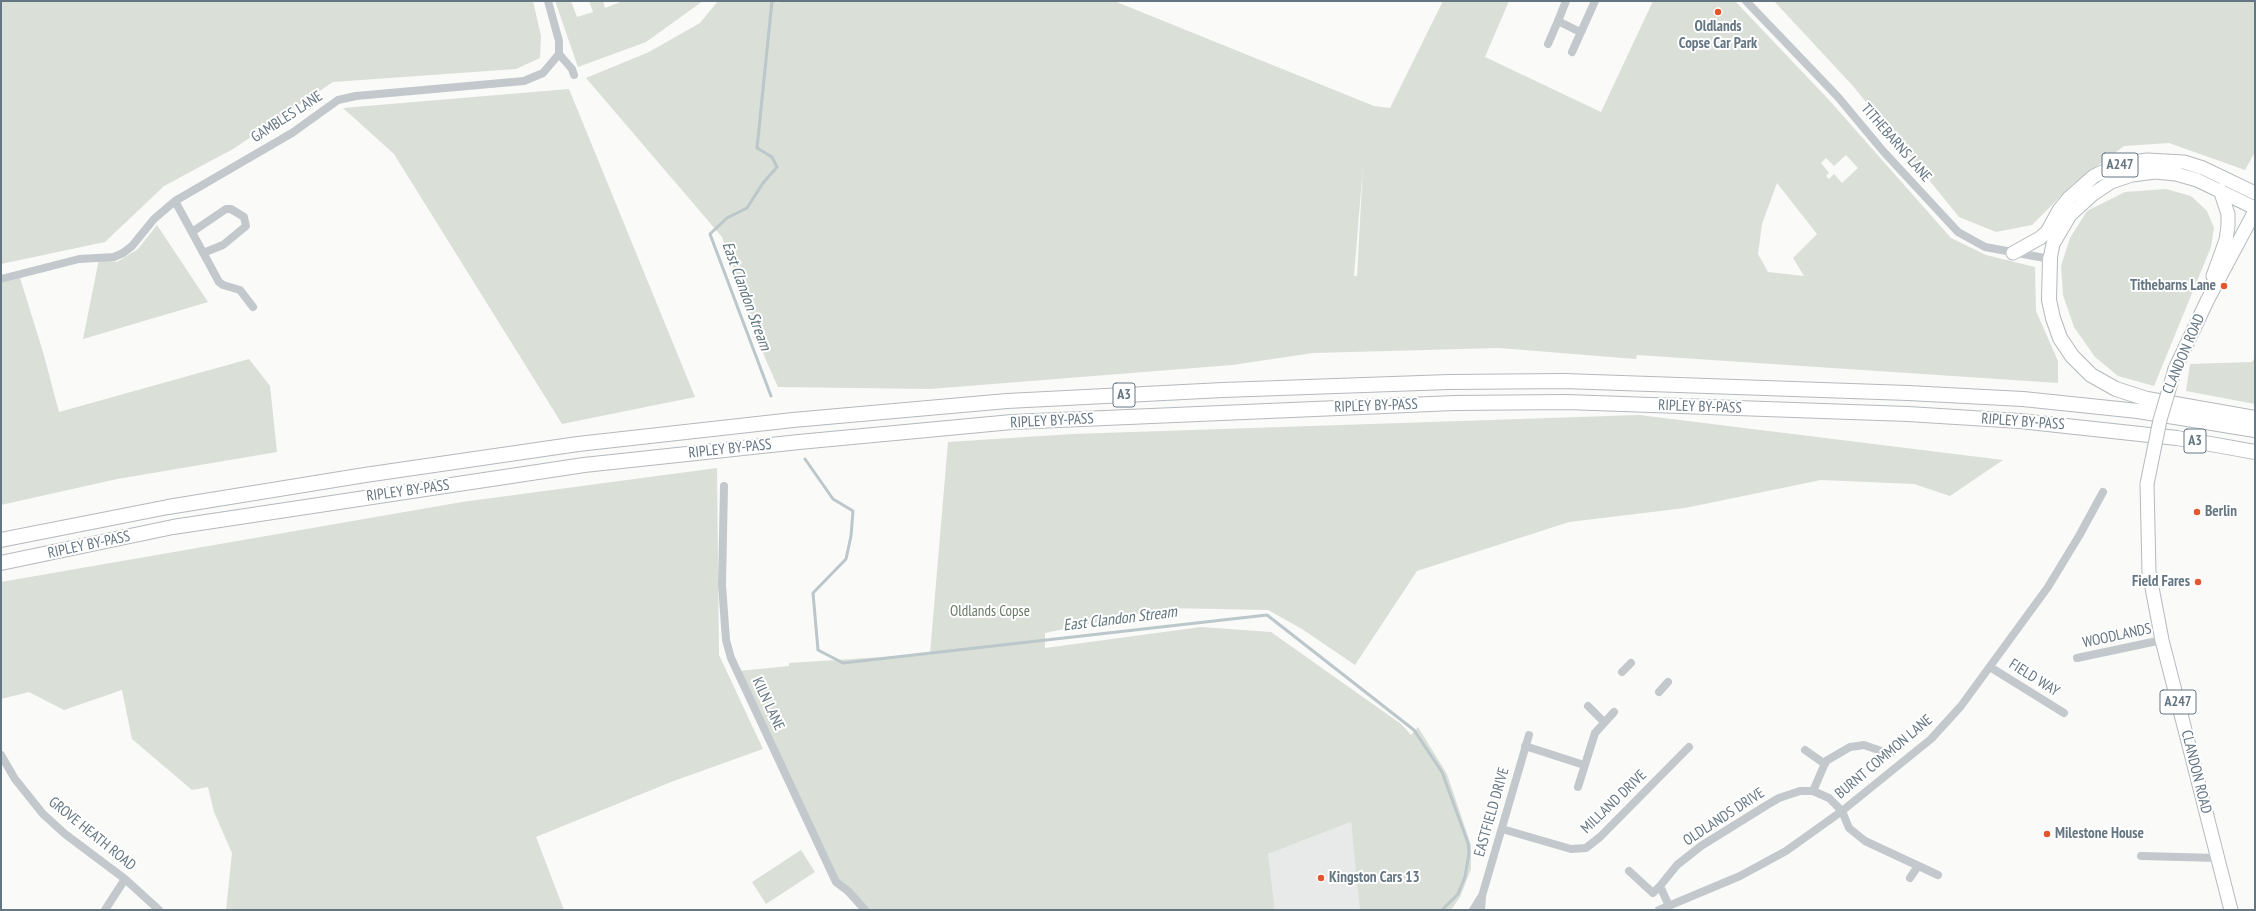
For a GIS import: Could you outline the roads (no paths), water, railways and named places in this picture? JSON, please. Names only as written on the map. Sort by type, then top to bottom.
[{"type":"highway","points":[[2050,259],[2049,300],[2060,338],[2072,356],[2091,375],[2103,383],[2132,395],[2255,418]]},
{"type":"highway","name":"RIPLEY BY-PASS","points":[[1,540],[168,507],[364,475],[578,444],[793,420],[999,402],[1223,390],[1449,382],[1564,381],[1908,393],[2023,399],[2138,411],[2255,430]]},
{"type":"highway","name":"RIPLEY BY-PASS","points":[[1,563],[173,527],[584,466],[791,442],[1020,422],[1454,403],[1566,402],[1908,414],[2028,422],[2177,438],[2255,452]]},
{"type":"main road","name":"A247","points":[[2013,253],[2040,238],[2047,232],[2069,198],[2094,176],[2111,168],[2129,163],[2147,160],[2184,162],[2203,168],[2255,193]]},
{"type":"main road","name":"A247","points":[[2050,259],[2053,244],[2070,215],[2093,194],[2111,182],[2132,175],[2155,172],[2176,174],[2220,190],[2255,208]]},
{"type":"main road","points":[[2207,301],[2228,226],[2228,214],[2220,190]]},
{"type":"main road","name":"CLANDON ROAD","points":[[2231,910],[2162,640],[2150,572],[2147,487],[2160,420],[2175,369],[2207,301],[2255,211]]},
{"type":"street","points":[[548,1],[559,41],[559,54],[574,75]]},
{"type":"street","points":[[1548,44],[1566,1]]},
{"type":"street","points":[[1572,52],[1595,1]]},
{"type":"street","name":"TITHEBARNS LANE","points":[[1746,1],[1838,97],[1946,222],[1958,232],[1985,247],[2050,259]]},
{"type":"street","points":[[1558,21],[1580,32]]},
{"type":"street","name":"GAMBLES LANE","points":[[1,279],[79,259],[114,257],[132,246],[154,219],[175,201],[292,133],[338,100],[356,96],[524,81],[543,73],[559,54]]},
{"type":"street","points":[[175,201],[219,282],[223,285],[240,290],[252,307]]},
{"type":"street","points":[[192,232],[226,209],[231,209],[244,217],[246,226],[223,245],[203,252]]},
{"type":"street","name":"KILN LANE","points":[[724,486],[722,585],[726,640],[731,658],[836,882],[848,891],[864,910]]},
{"type":"street","name":"BURNT COMMON LANE","points":[[1659,910],[1763,865],[1786,851],[1842,811],[1930,739],[1961,706],[2048,587],[2079,536],[2103,492]]},
{"type":"street","name":"WOODLANDS","points":[[2077,658],[2162,640]]},
{"type":"street","points":[[1622,672],[1631,663]]},
{"type":"street","name":"FIELD WAY","points":[[1990,667],[2064,713]]},
{"type":"street","points":[[1659,692],[1668,682]]},
{"type":"street","points":[[1588,706],[1604,722]]},
{"type":"street","points":[[1578,788],[1595,733],[1614,712]]},
{"type":"street","name":"EASTFIELD DRIVE","points":[[1481,910],[1482,896],[1529,735]]},
{"type":"street","points":[[1890,754],[1864,745],[1850,747],[1825,764],[1813,791],[1829,798],[1842,811],[1849,828],[1865,841],[1938,875]]},
{"type":"street","points":[[1525,746],[1584,765]]},
{"type":"street","name":"MILLAND DRIVE","points":[[1502,829],[1571,849],[1586,848],[1600,837],[1689,747]]},
{"type":"street","points":[[1805,750],[1825,764]]},
{"type":"street","name":"GROVE HEATH ROAD","points":[[1,755],[15,779],[43,814],[65,834],[125,879],[159,910]]},
{"type":"street","name":"OLDLANDS DRIVE","points":[[1660,886],[1677,865],[1701,846],[1747,817],[1791,793],[1813,791]]},
{"type":"street","points":[[2142,856],[2218,858]]},
{"type":"street","points":[[1910,878],[1918,866]]},
{"type":"street","points":[[1629,871],[1653,893],[1660,886],[1669,906]]},
{"type":"street","points":[[105,910],[125,879]]},
{"type":"street","name":"EASTFIELD DRIVE","points":[[1473,910],[1482,896]]},
{"type":"waterway","name":"East Clandon Stream","points":[[771,396],[710,234],[727,218],[747,208],[763,183],[777,167],[772,157],[757,148],[772,1]]},
{"type":"waterway","name":"East Clandon Stream","points":[[805,459],[833,499],[853,511],[851,536],[846,559],[813,593],[818,650],[843,663],[1267,615],[1414,730],[1442,772],[1468,843],[1469,853],[1465,877],[1458,894],[1442,910]]},
{"type":"place","name":"Oldlands Copse Car Park","points":[[1718,12]]},
{"type":"place","name":"Tithebarns Lane","points":[[2224,286]]},
{"type":"place","name":"Berlin","points":[[2197,512]]},
{"type":"place","name":"Field Fares","points":[[2198,582]]},
{"type":"place","name":"Milestone House","points":[[2047,834]]},
{"type":"place","name":"Kingston Cars 13","points":[[1321,878]]},
{"type":"park label","name":"Oldlands Copse","points":[[990,612]]}]
